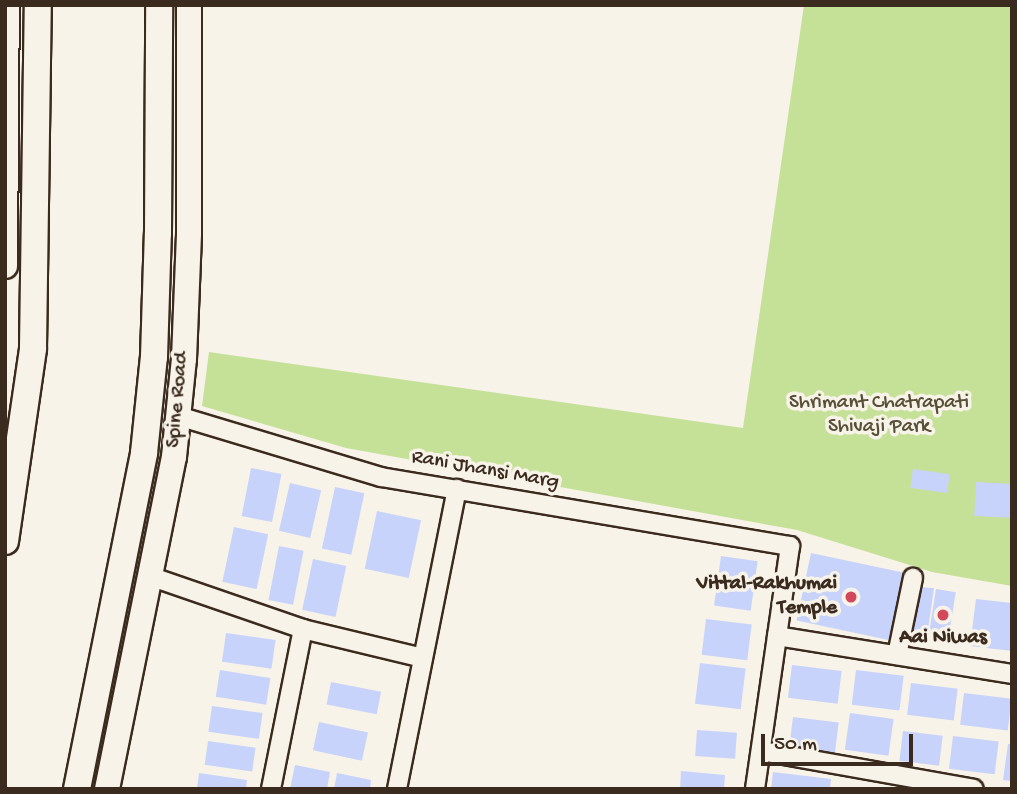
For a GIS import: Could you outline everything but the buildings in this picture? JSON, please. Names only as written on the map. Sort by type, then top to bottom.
[{"type":"main road","points":[[5,541],[24,436],[33,348],[38,5]]},
{"type":"main road","name":"Spine Road","points":[[77,789],[144,453],[158,247],[159,5]]},
{"type":"street","points":[[5,266],[7,5]]},
{"type":"street","name":"Spine Road","points":[[107,789],[152,577],[178,416],[188,233],[189,5]]},
{"type":"street","name":"Rani Jhansi Marg","points":[[178,416],[381,477],[790,546],[777,636]]},
{"type":"street","points":[[397,789],[457,489]]},
{"type":"street","points":[[152,577],[303,629],[423,658]]},
{"type":"street","points":[[897,656],[913,578]]},
{"type":"street","points":[[271,789],[303,629]]},
{"type":"street","points":[[755,789],[777,636],[1012,674]]},
{"type":"street","points":[[761,751],[974,789]]},
{"type":"green space","name":"Shrimant Chatrapati Shivaji Park","points":[[804,5],[1012,5],[1012,586],[932,572],[797,530],[346,448],[202,406],[209,352],[743,428]]},
{"type":"place","name":"Vittal-Rakhumai Temple","points":[[851,597]]},
{"type":"place","name":"Aai Niwas","points":[[943,615]]}]
